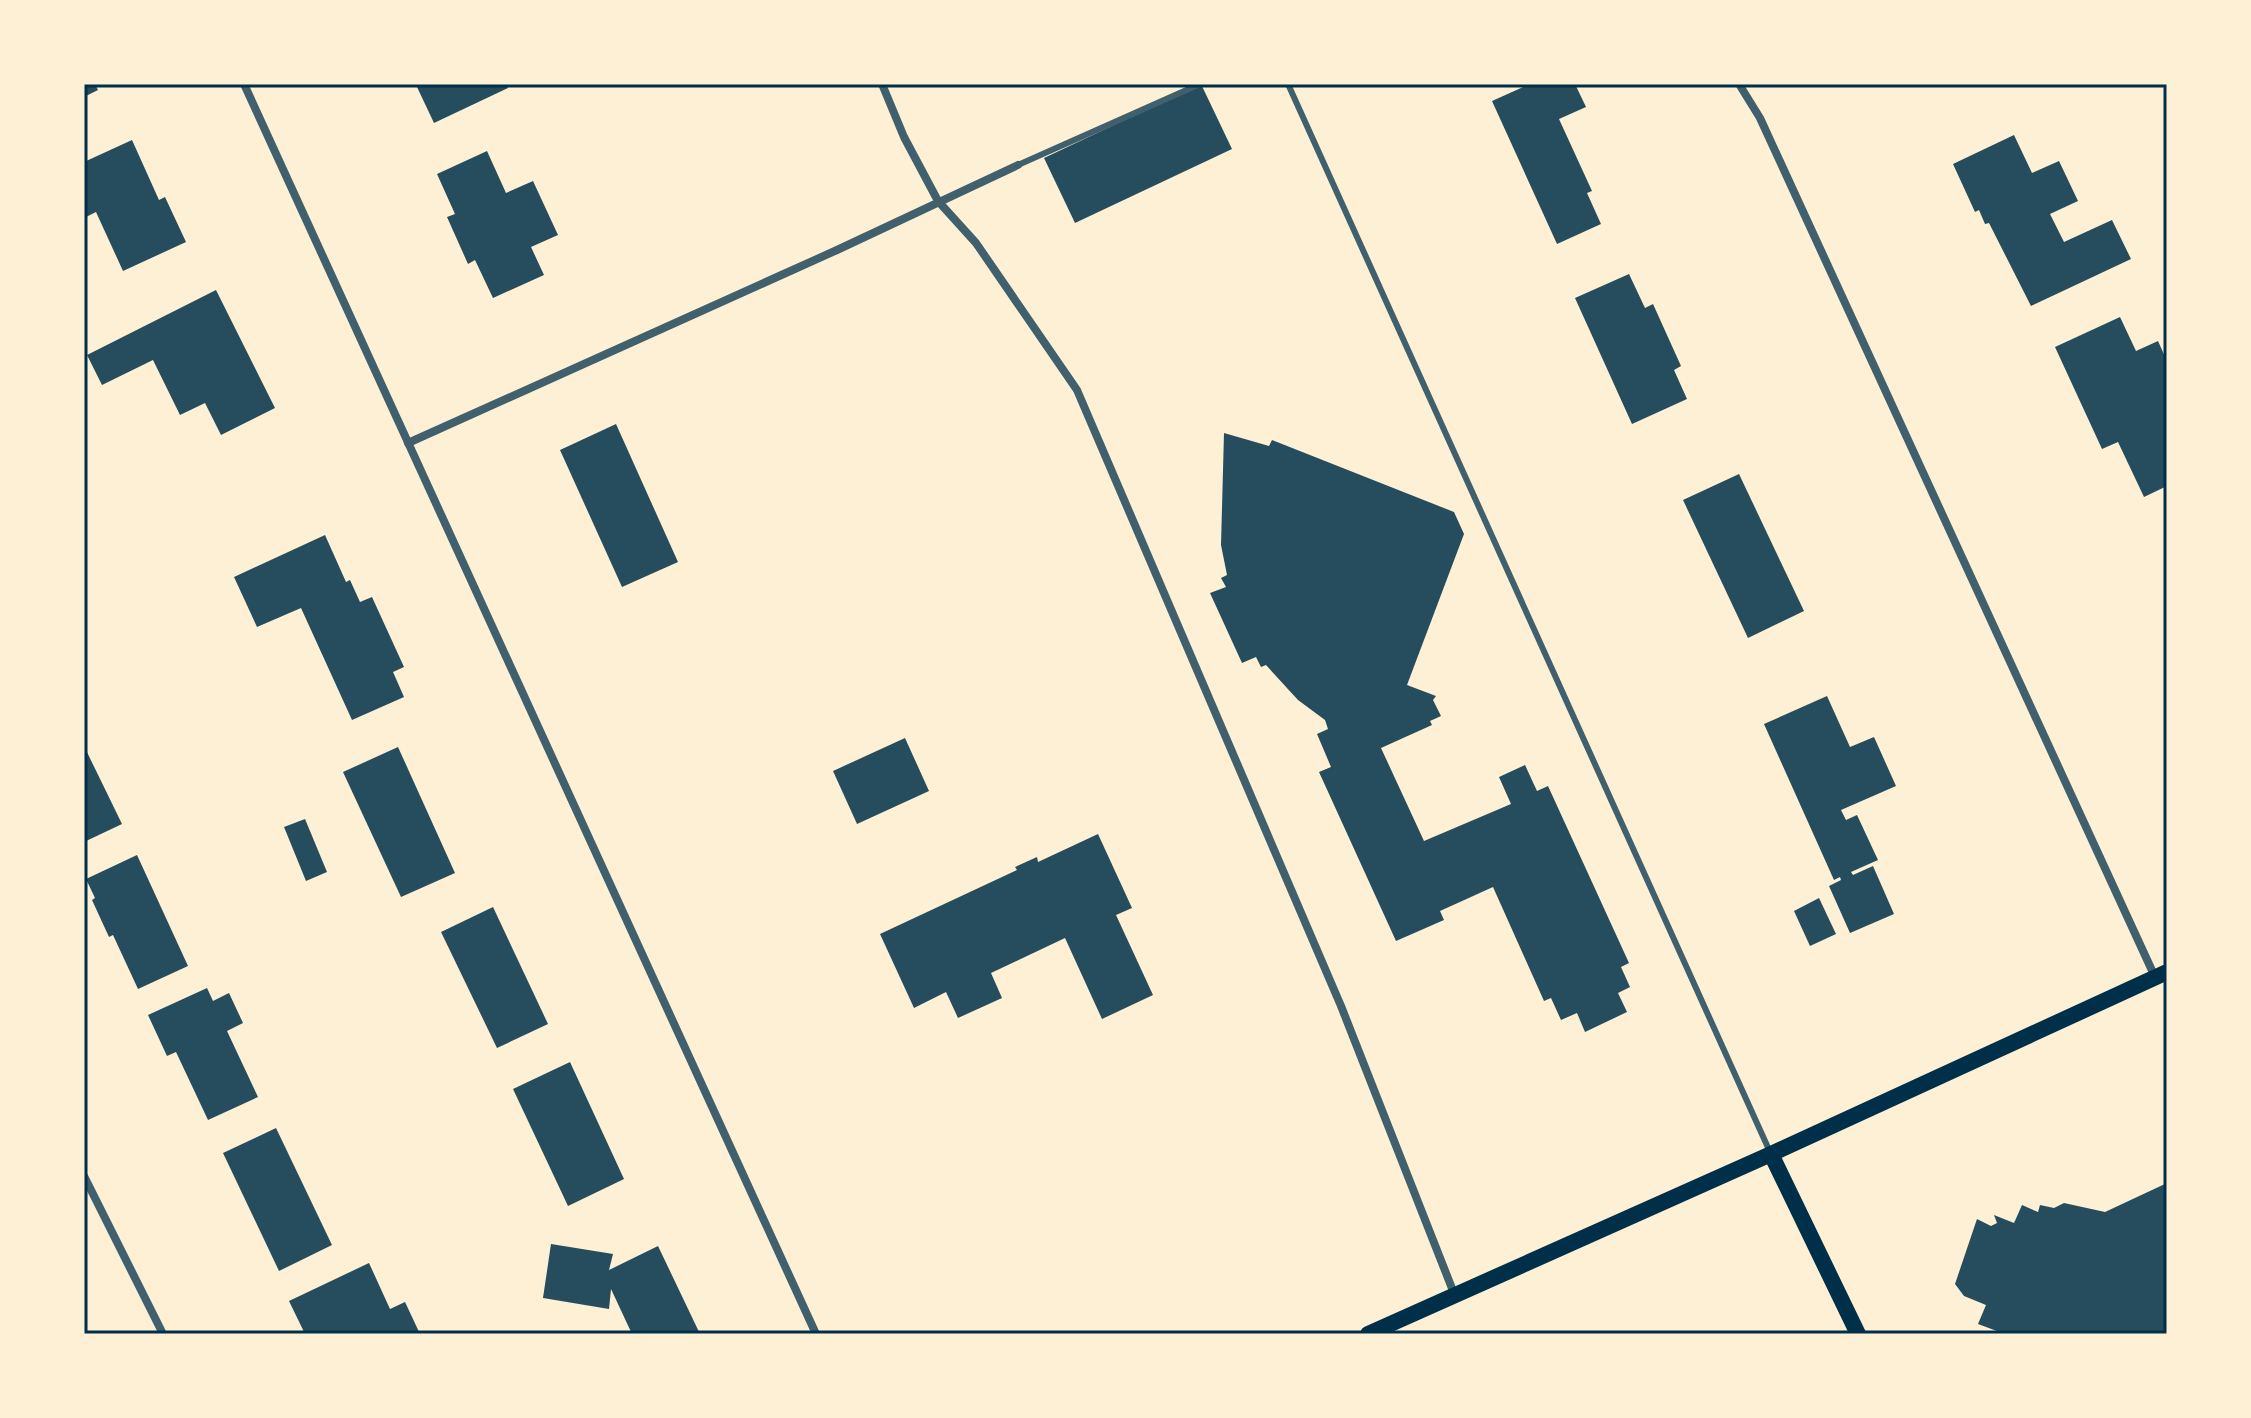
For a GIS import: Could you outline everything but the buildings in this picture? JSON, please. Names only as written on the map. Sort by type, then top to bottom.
[{"type":"main road","points":[[1368,1334],[2161,975]]},
{"type":"main road","points":[[1771,1154],[1858,1334]]},
{"type":"street","points":[[244,84],[816,1334]]},
{"type":"street","points":[[882,84],[904,137],[938,201],[976,243],[1077,390],[1341,1006],[1455,1297]]},
{"type":"street","points":[[1739,84],[1760,118],[2161,975]]},
{"type":"street","points":[[408,443],[1018,165]]},
{"type":"street","points":[[84,1176],[163,1334]]},
{"type":"lane","points":[[1018,165],[1200,84]]},
{"type":"lane","points":[[1288,84],[1771,1154]]}]
